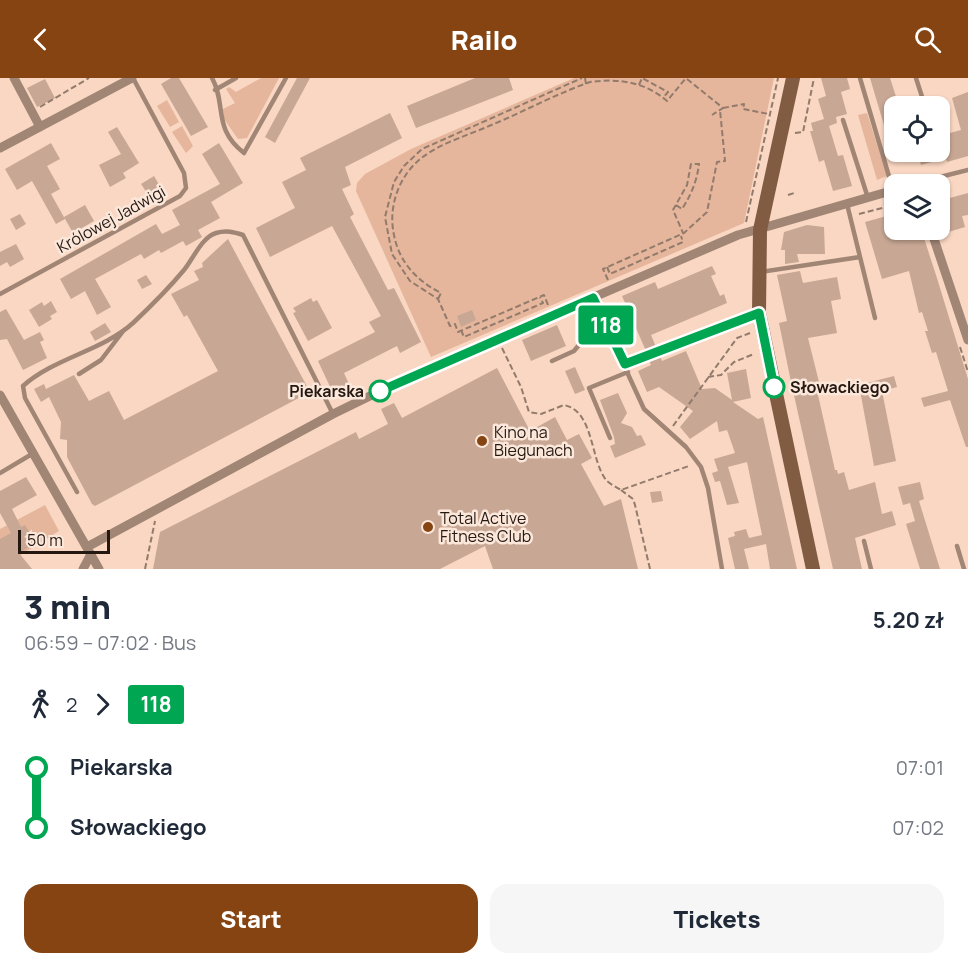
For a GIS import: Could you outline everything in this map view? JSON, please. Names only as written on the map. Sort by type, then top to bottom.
[{"type":"main road","points":[[798,82],[760,230],[759,313],[813,569]]},
{"type":"street","points":[[14,78],[40,127]]},
{"type":"street","points":[[0,148],[133,78]]},
{"type":"street","points":[[83,569],[89,551],[333,414],[411,376],[738,236],[884,193]]},
{"type":"street","points":[[934,240],[968,340]]},
{"type":"street","points":[[0,395],[99,569]]},
{"type":"lane","name":"Królowej Jadwigi","points":[[0,294],[180,196],[186,188],[184,173],[133,78]]},
{"type":"lane","points":[[212,78],[224,130],[235,146],[244,153],[286,78]]},
{"type":"lane","points":[[215,90],[236,78]]},
{"type":"lane","points":[[860,78],[888,174]]},
{"type":"lane","points":[[916,78],[922,96]]},
{"type":"lane","points":[[843,120],[868,198]]},
{"type":"lane","points":[[950,175],[968,170]]},
{"type":"lane","points":[[847,204],[875,318]]},
{"type":"lane","points":[[80,374],[101,360],[125,328],[184,270],[201,246],[214,233],[230,231],[243,235],[333,414]]},
{"type":"lane","points":[[758,273],[860,257]]},
{"type":"lane","points":[[593,298],[644,410],[669,431],[698,463],[708,488],[722,569]]},
{"type":"lane","points":[[625,364],[759,313]]},
{"type":"lane","points":[[552,360],[574,351],[592,328],[604,321]]},
{"type":"lane","points":[[77,492],[25,398],[22,386],[38,372],[75,356],[125,328]]},
{"type":"lane","points":[[610,438],[589,388],[628,372]]},
{"type":"lane","points":[[0,473],[32,454]]},
{"type":"lane","points":[[864,541],[871,569]]},
{"type":"lane","points":[[957,546],[964,569]]},
{"type":"path","points":[[33,115],[35,109],[89,78]]},
{"type":"path","points":[[547,302],[543,295],[458,332],[454,324],[450,326],[438,299],[417,286],[398,264],[388,240],[386,213],[392,186],[408,162],[432,144],[583,78],[586,84]]},
{"type":"path","points":[[639,85],[642,78],[653,82],[668,92],[663,98]]},
{"type":"path","points":[[438,299],[441,293],[420,280],[404,261],[394,238],[392,213],[399,189],[413,166],[435,150],[586,84],[613,79],[639,85],[667,101],[687,78],[721,109],[725,161],[717,162],[707,212],[682,234],[603,269],[609,283]]},
{"type":"path","points":[[738,228],[746,223],[778,78]]},
{"type":"path","points":[[792,133],[803,132],[814,78]]},
{"type":"path","points":[[798,82],[812,87]]},
{"type":"path","points":[[559,88],[561,95]]},
{"type":"path","points":[[533,99],[536,106]]},
{"type":"path","points":[[712,115],[721,109],[744,104],[743,109],[769,114]]},
{"type":"path","points":[[508,110],[510,117]]},
{"type":"path","points":[[483,121],[485,128]]},
{"type":"path","points":[[457,133],[459,139]]},
{"type":"path","points":[[432,144],[435,150]]},
{"type":"path","points":[[408,162],[413,166]]},
{"type":"path","points":[[607,267],[610,274],[683,242],[673,210],[686,186],[691,164],[699,164],[693,188],[682,209],[676,205]]},
{"type":"path","points":[[392,186],[399,189]]},
{"type":"path","points":[[686,186],[693,188]]},
{"type":"path","points":[[788,195],[794,193]]},
{"type":"path","points":[[850,216],[884,208]]},
{"type":"path","points":[[386,213],[392,213]]},
{"type":"path","points":[[388,240],[394,238]]},
{"type":"path","points":[[656,246],[659,253]]},
{"type":"path","points":[[631,257],[634,263]]},
{"type":"path","points":[[398,264],[404,261]]},
{"type":"path","points":[[417,286],[420,280]]},
{"type":"path","points":[[461,330],[464,337],[543,303],[540,297]]},
{"type":"path","points":[[512,309],[515,315]]},
{"type":"path","points":[[487,319],[490,326]]},
{"type":"path","points":[[669,431],[737,338],[750,333]]},
{"type":"path","points":[[498,339],[521,387],[529,412],[541,414],[564,405],[575,410],[583,422],[604,476],[633,499],[650,569]]},
{"type":"path","points":[[708,377],[722,375],[734,362],[754,354]]},
{"type":"path","points":[[621,490],[698,463]]},
{"type":"path","points":[[145,569],[155,521]]},
{"type":"shaded area","points":[[261,78],[279,78],[247,138],[238,139],[224,119],[223,109],[235,103],[226,89],[229,87],[236,92]]},
{"type":"shaded area","points":[[574,78],[774,78],[744,223],[431,357],[356,191],[357,183],[365,174],[411,149]]},
{"type":"shaded area","points":[[167,100],[179,122],[170,127],[157,106]]},
{"type":"shaded area","points":[[867,113],[886,174],[877,180],[858,115]]},
{"type":"shaded area","points":[[182,126],[193,146],[186,153],[172,132]]},
{"type":"shaded area","points":[[45,505],[59,531],[0,568],[0,529]]},
{"type":"building","points":[[171,78],[179,78],[208,127],[191,136],[161,84]]},
{"type":"building","points":[[297,78],[310,78],[275,143],[265,137]]},
{"type":"building","points":[[475,78],[509,78],[513,90],[416,128],[407,106]]},
{"type":"building","points":[[821,78],[847,78],[850,89],[841,92],[847,114],[836,117],[837,123],[829,126],[838,156],[843,155],[852,186],[833,191],[824,160],[819,162],[810,131],[813,131],[811,123],[824,119],[818,99],[826,96]]},
{"type":"building","points":[[870,78],[890,78],[896,96],[884,96],[884,125]]},
{"type":"building","points":[[45,79],[55,98],[37,107],[27,88]]},
{"type":"building","points":[[968,92],[968,156],[950,161],[950,133],[961,130],[952,98]]},
{"type":"building","points":[[390,113],[402,138],[345,167],[351,185],[342,189],[354,214],[350,217],[388,290],[394,288],[421,342],[400,353],[397,346],[344,373],[349,384],[333,393],[318,361],[375,332],[369,322],[381,316],[332,226],[270,257],[256,228],[295,208],[282,182],[306,170],[300,158]]},
{"type":"building","points":[[117,127],[139,163],[123,173],[126,178],[110,187],[99,165],[121,154],[108,132]]},
{"type":"building","points":[[51,143],[60,159],[47,166],[60,189],[51,194],[65,219],[56,224],[32,181],[17,190],[5,169]]},
{"type":"building","points":[[219,143],[243,183],[211,202],[220,218],[198,230],[202,237],[186,246],[183,241],[161,253],[159,250],[144,259],[141,254],[95,279],[111,307],[97,315],[85,291],[71,299],[60,279],[156,224],[162,234],[180,225],[172,210],[220,184],[202,154]]},
{"type":"building","points":[[154,176],[161,188],[149,196],[141,184]]},
{"type":"building","points":[[968,193],[968,215],[962,216],[965,227],[950,232],[950,198]]},
{"type":"building","points":[[85,205],[94,221],[73,233],[64,217]]},
{"type":"building","points":[[20,214],[26,224],[16,230],[10,219]]},
{"type":"building","points":[[884,217],[884,240],[925,240],[968,379],[968,447],[966,447],[950,400],[924,407],[921,398],[948,391],[936,352],[932,353],[925,331],[928,331],[922,312],[919,313],[909,271],[882,279],[865,222]]},
{"type":"building","points":[[807,225],[824,227],[825,254],[797,254],[799,262],[785,264],[785,250],[781,250],[784,232]]},
{"type":"building","points":[[228,239],[310,392],[95,506],[67,457],[67,440],[60,439],[61,422],[49,397],[41,402],[34,389],[44,384],[46,389],[74,375],[89,401],[109,391],[124,420],[218,371],[187,315],[184,317],[171,294],[199,280],[194,271],[203,267],[202,263]]},
{"type":"building","points":[[16,244],[24,259],[10,267],[7,262],[0,266],[0,252]]},
{"type":"building","points":[[712,266],[716,274],[711,276],[720,296],[724,294],[727,303],[651,335],[656,347],[646,351],[622,296],[655,282],[658,289]]},
{"type":"building","points":[[800,271],[803,283],[837,277],[841,299],[831,301],[837,333],[808,338],[822,394],[818,395],[835,470],[838,474],[844,472],[849,490],[875,482],[882,514],[892,511],[896,525],[855,538],[862,569],[833,569],[791,382],[779,323],[787,321],[777,275]]},
{"type":"building","points":[[146,275],[152,284],[142,289],[137,280]]},
{"type":"building","points":[[311,298],[313,302],[317,300],[332,328],[308,341],[293,313],[296,312],[293,308]]},
{"type":"building","points":[[51,301],[57,312],[50,316],[52,319],[39,327],[29,310],[42,302],[44,306]]},
{"type":"building","points":[[6,309],[24,340],[40,332],[44,340],[40,342],[47,358],[23,370],[7,339],[0,340],[0,312]]},
{"type":"building","points":[[472,310],[476,320],[461,327],[457,316]]},
{"type":"building","points":[[105,323],[111,332],[95,341],[90,332]]},
{"type":"building","points":[[557,325],[566,346],[531,361],[522,340]]},
{"type":"building","points":[[686,351],[702,389],[715,388],[732,400],[727,373],[746,369],[751,398],[733,402],[758,419],[763,417],[797,569],[770,569],[766,544],[744,549],[749,569],[735,569],[728,538],[735,536],[734,532],[746,529],[749,538],[762,535],[747,462],[728,467],[739,503],[727,505],[720,481],[715,482],[712,473],[718,471],[714,459],[735,453],[727,430],[719,432],[717,421],[690,439],[680,427],[693,411],[659,387],[647,392],[638,371],[651,365],[649,360],[660,356],[662,361]]},
{"type":"building","points":[[575,367],[585,390],[575,394],[565,371]]},
{"type":"building","points":[[497,368],[530,431],[555,417],[567,440],[579,434],[592,458],[581,464],[604,506],[621,499],[638,569],[493,569],[485,546],[440,569],[153,569],[160,532],[356,432],[359,439],[388,424],[381,409],[394,403],[402,418]]},
{"type":"building","points":[[894,376],[897,387],[882,391],[896,461],[874,466],[859,385]]},
{"type":"building","points":[[618,393],[627,413],[621,423],[632,427],[637,436],[641,435],[646,445],[615,458],[610,446],[615,444],[614,437],[600,400]]},
{"type":"building","points":[[26,477],[37,495],[12,509],[21,527],[25,525],[36,543],[19,553],[32,569],[0,569],[0,539],[11,533],[0,513],[0,491]]},
{"type":"building","points":[[920,482],[924,499],[919,501],[940,569],[920,569],[906,524],[915,521],[910,503],[903,505],[898,487]]},
{"type":"building","points":[[661,491],[663,501],[652,503],[650,492]]},
{"type":"bus line","name":"118","points":[[380,391],[593,298],[625,364],[759,313],[774,387]]},
{"type":"place","name":"Słowackiego","points":[[774,387]]},
{"type":"place","name":"Piekarska","points":[[380,391]]},
{"type":"place","name":"Kino na Biegunach","points":[[482,441]]},
{"type":"place","name":"Total Active Fitness Club","points":[[428,527]]}]
